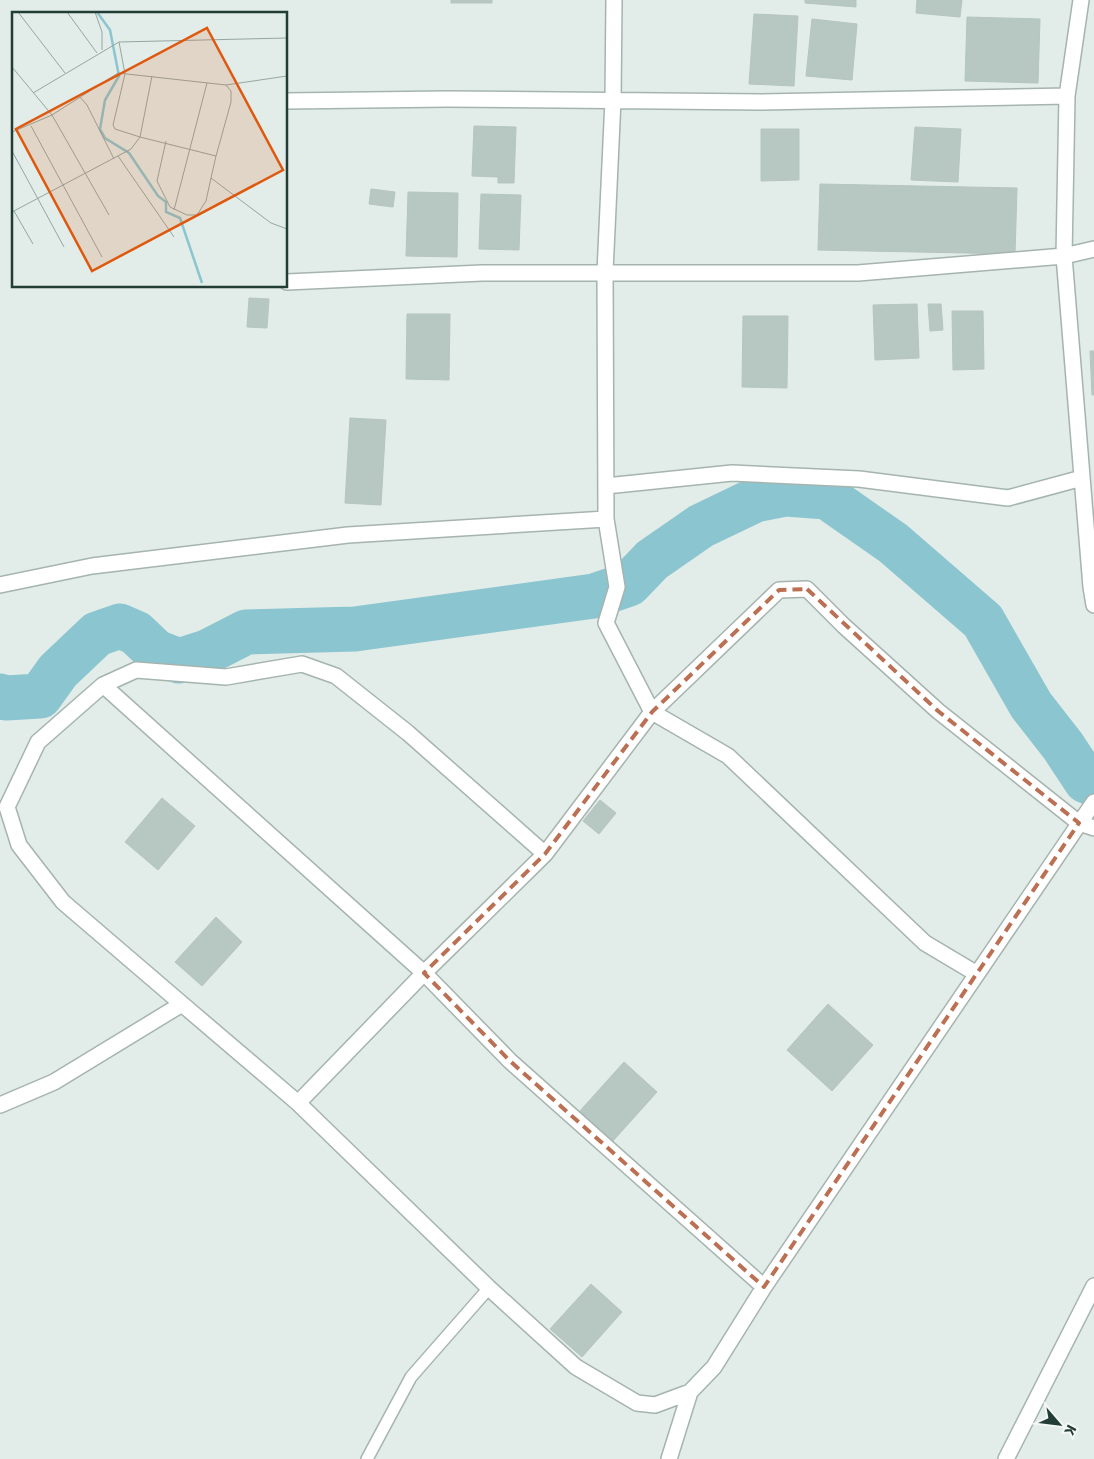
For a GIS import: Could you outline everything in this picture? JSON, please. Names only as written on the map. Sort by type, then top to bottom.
[{"type":"street","points":[[614,0],[613,100],[605,272],[606,519],[617,587],[606,623],[652,712],[728,756],[925,944],[977,974]]},
{"type":"street","points":[[1085,8],[1067,96],[1064,256],[1094,606]]},
{"type":"street","points":[[288,101],[447,99],[762,102],[1067,96]]},
{"type":"street","points":[[288,282],[482,272],[858,273],[1064,256],[1094,249]]},
{"type":"street","points":[[606,486],[732,473],[859,479],[1008,498],[1082,478]]},
{"type":"street","points":[[0,585],[92,566],[348,535],[606,519]]},
{"type":"street","points":[[298,1103],[424,973],[545,854],[652,712],[779,590],[807,589],[844,626],[938,711],[1079,824],[1094,828]]},
{"type":"street","points":[[545,854],[408,734],[336,676],[302,664],[226,677],[136,670],[104,685],[38,742],[7,807],[19,846],[63,902],[298,1103],[489,1288],[576,1367],[637,1403],[655,1405],[690,1392],[714,1367],[764,1287],[1094,802]]},
{"type":"street","points":[[104,685],[424,973],[510,1061],[764,1287]]},
{"type":"street","points":[[0,1105],[54,1082],[182,1004]]},
{"type":"street","points":[[1006,1459],[1094,1286]]},
{"type":"street","points":[[669,1459],[690,1392]]},
{"type":"lane","points":[[367,1459],[411,1377],[489,1288]]},
{"type":"highlighted area","points":[[807,589],[938,711],[1079,823],[764,1287],[510,1061],[424,973],[545,854],[652,712],[779,590]]},
{"type":"building","points":[[451,0],[492,0],[492,3],[451,3]]},
{"type":"building","points":[[805,0],[856,0],[856,7],[805,3]]},
{"type":"building","points":[[917,0],[962,0],[960,17],[916,13]]},
{"type":"building","points":[[754,14],[798,16],[794,86],[749,84]]},
{"type":"building","points":[[967,17],[1040,19],[1038,83],[965,81]]},
{"type":"building","points":[[812,19],[857,24],[852,80],[806,76]]},
{"type":"building","points":[[474,126],[516,127],[514,183],[498,183],[498,177],[472,176]]},
{"type":"building","points":[[915,127],[961,129],[958,182],[911,180]]},
{"type":"building","points":[[761,129],[799,129],[799,180],[761,181]]},
{"type":"building","points":[[820,184],[1017,188],[1015,254],[818,250]]},
{"type":"building","points":[[371,189],[395,192],[393,207],[369,204]]},
{"type":"building","points":[[408,192],[458,193],[457,257],[406,256]]},
{"type":"building","points":[[481,194],[521,195],[519,250],[479,249]]},
{"type":"building","points":[[249,298],[269,299],[267,328],[247,327]]},
{"type":"building","points":[[917,304],[919,358],[875,360],[873,305]]},
{"type":"building","points":[[928,304],[941,304],[943,330],[930,331]]},
{"type":"building","points":[[952,311],[983,311],[984,369],[953,370]]},
{"type":"building","points":[[407,314],[450,314],[449,380],[406,379]]},
{"type":"building","points":[[743,316],[788,316],[787,388],[742,387]]},
{"type":"building","points":[[1090,351],[1094,351],[1094,395],[1092,395]]},
{"type":"building","points":[[350,418],[386,420],[381,505],[345,503]]},
{"type":"building","points":[[162,798],[195,826],[158,870],[125,842]]},
{"type":"building","points":[[600,800],[616,813],[599,834],[583,821]]},
{"type":"building","points":[[216,917],[242,942],[202,986],[175,962]]},
{"type":"building","points":[[828,1004],[873,1045],[832,1091],[787,1050]]},
{"type":"building","points":[[624,1062],[657,1092],[612,1142],[579,1112]]},
{"type":"building","points":[[591,1284],[622,1312],[582,1357],[550,1329]]},
{"type":"waterway","points":[[0,696],[6,698],[40,696],[58,671],[97,634],[120,626],[136,633],[156,652],[179,661],[207,652],[246,632],[355,629],[594,596],[629,584],[652,560],[701,526],[755,500],[786,494],[827,497],[893,543],[983,621],[1031,705],[1063,746],[1086,781],[1094,784]]}]
